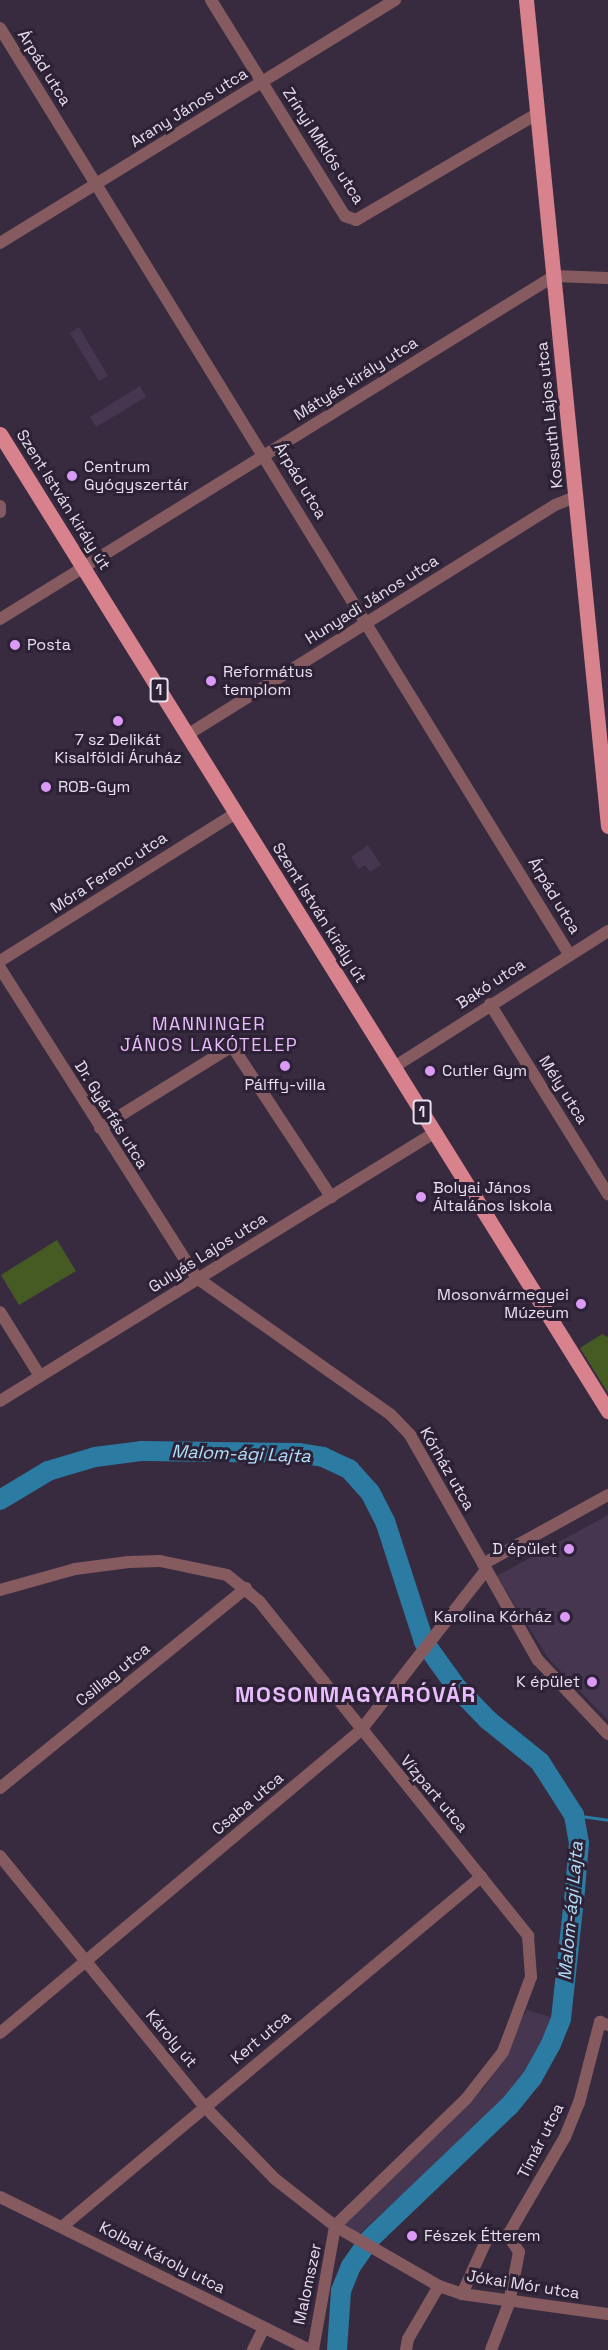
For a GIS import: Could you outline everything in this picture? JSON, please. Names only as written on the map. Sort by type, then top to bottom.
[{"type":"main road","name":"Kossuth Lajos utca","points":[[526,0],[605,773],[608,826]]},
{"type":"main road","name":"Szent István király út","points":[[0,434],[608,1411]]},
{"type":"street","name":"Zrínyi Miklós utca","points":[[211,0],[345,216],[356,220],[537,114]]},
{"type":"street","name":"Arany János utca","points":[[0,243],[395,0]]},
{"type":"street","name":"Árpád utca","points":[[0,28],[265,454],[569,954]]},
{"type":"street","points":[[554,276],[608,278]]},
{"type":"street","name":"Mátyás király utca","points":[[0,619],[554,276]]},
{"type":"street","name":"Hunyadi János utca","points":[[187,735],[555,505],[577,496]]},
{"type":"street","name":"Móra Ferenc utca","points":[[0,961],[236,813]]},
{"type":"street","name":"Bakó utca","points":[[394,1067],[608,931]]},
{"type":"street","name":"Dr. Gyárfás utca","points":[[0,968],[197,1278]]},
{"type":"street","name":"Mély utca","points":[[490,1004],[608,1194]]},
{"type":"street","points":[[100,1128],[232,1046],[331,1197]]},
{"type":"street","name":"Gulyás Lajos utca","points":[[0,1401],[434,1133]]},
{"type":"street","name":"Kórház utca","points":[[197,1278],[391,1415],[410,1435],[538,1660],[608,1734]]},
{"type":"street","points":[[0,1312],[40,1376]]},
{"type":"street","name":"Csaba utca","points":[[0,2033],[361,1730],[485,1567],[608,1495]]},
{"type":"street","name":"Vízpart utca","points":[[0,1590],[75,1569],[160,1561],[212,1570],[246,1588],[528,1936],[531,1977],[514,2030],[503,2052],[466,2099],[334,2226]]},
{"type":"street","name":"Csillag utca","points":[[0,1788],[246,1588]]},
{"type":"street","name":"Károly út","points":[[0,1856],[204,2106],[274,2179],[334,2226],[372,2246]]},
{"type":"street","name":"Kert utca","points":[[63,2226],[481,1877]]},
{"type":"street","name":"Tímár utca","points":[[508,2235],[573,2119],[604,2024]]},
{"type":"street","name":"Kolbai Károly utca","points":[[0,2197],[311,2350]]},
{"type":"street","name":"Malomszer","points":[[311,2350],[334,2226]]},
{"type":"street","points":[[462,2294],[487,2239],[508,2235],[519,2252],[509,2303],[491,2350]]},
{"type":"street","name":"Jókai Mór utca","points":[[372,2246],[439,2286],[462,2294],[509,2303],[608,2314]]},
{"type":"street","points":[[406,2350],[408,2339],[439,2286]]},
{"type":"street","points":[[253,2350],[264,2327]]},
{"type":"shaded area","points":[[79,327],[108,376],[99,381],[70,333]]},
{"type":"shaded area","points":[[140,386],[146,397],[96,427],[90,417]]},
{"type":"shaded area","points":[[368,845],[381,865],[370,872],[365,865],[359,869],[351,857]]},
{"type":"shaded area","name":"Karolina Kórház","points":[[608,1515],[608,1720],[548,1658],[497,1576]]},
{"type":"shaded area","points":[[527,2010],[554,2018],[513,2093],[359,2234],[344,2223],[485,2087]]},
{"type":"green space","points":[[57,1240],[76,1271],[19,1305],[1,1275]]},
{"type":"green space","points":[[602,1334],[608,1337],[608,1393],[580,1348]]},
{"type":"waterway","name":"Malom-ági Lajta","points":[[0,1500],[48,1471],[95,1457],[141,1451],[298,1453],[323,1457],[349,1469],[370,1492],[385,1521],[424,1642],[457,1688],[488,1720],[540,1762],[574,1815],[579,1843],[575,1890],[561,2019],[551,2044],[532,2078],[509,2106],[370,2239],[351,2266],[341,2291],[337,2350]]},
{"type":"waterway","points":[[574,1815],[608,1820]]},
{"type":"place","name":"Centrum Gyógyszertár","points":[[72,476]]},
{"type":"place","name":"Posta","points":[[15,645]]},
{"type":"place","name":"Református templom","points":[[211,681]]},
{"type":"place","name":"7 sz Delikát Kisalföldi Áruház","points":[[118,721]]},
{"type":"place","name":"ROB-Gym","points":[[46,787]]},
{"type":"place","name":"Pálffy-villa","points":[[285,1066]]},
{"type":"place","name":"Cutler Gym","points":[[430,1071]]},
{"type":"place","name":"Bolyai János Általános Iskola","points":[[421,1197]]},
{"type":"place","name":"Mosonvármegyei Múzeum","points":[[581,1304]]},
{"type":"place","name":"D épület","points":[[569,1549]]},
{"type":"place","name":"Karolina Kórház","points":[[565,1617]]},
{"type":"place","name":"K épület","points":[[592,1682]]},
{"type":"place","name":"Fészek Étterem","points":[[412,2236]]},
{"type":"district","name":"MANNINGER JÁNOS LAKÓTELEP","points":[[209,1035]]},
{"type":"district","name":"MOSONMAGYARÓVÁR","points":[[356,1695]]}]
